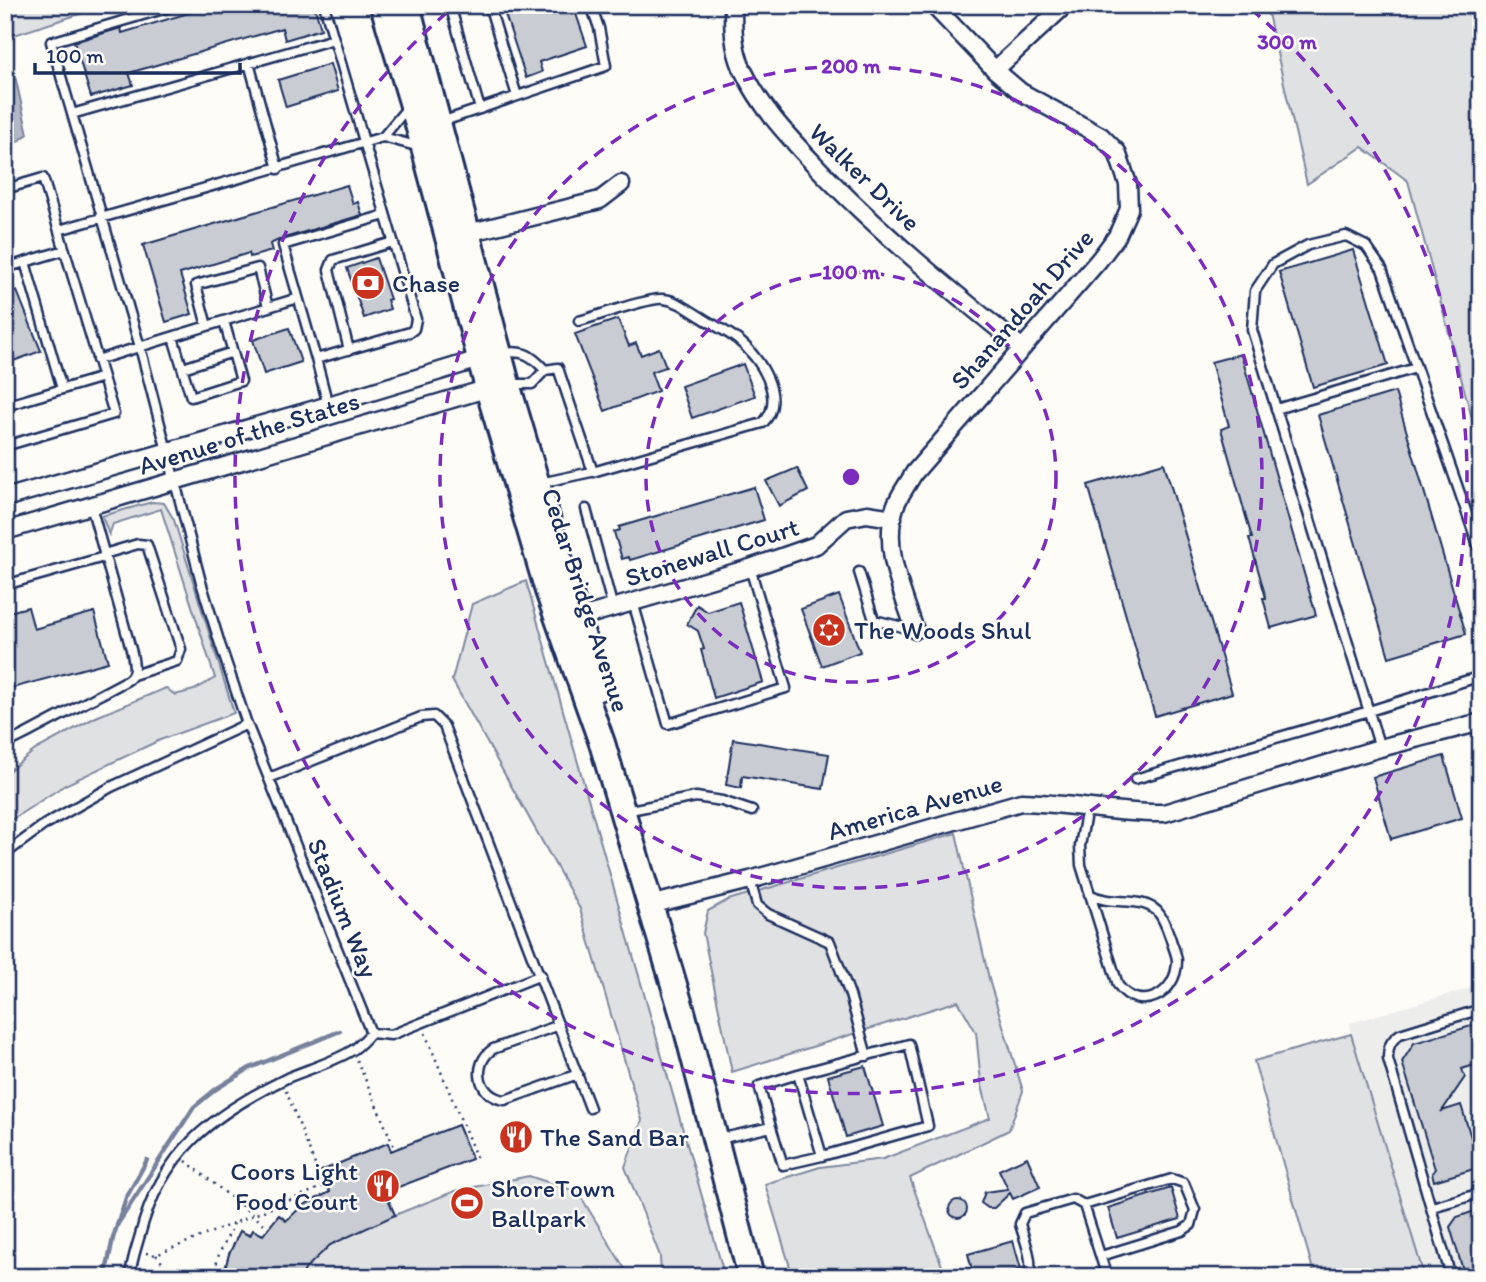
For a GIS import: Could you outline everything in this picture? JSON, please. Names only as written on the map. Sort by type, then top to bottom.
[{"type":"main road","points":[[383,5],[497,386],[537,484],[578,618],[612,738],[615,785]]},
{"type":"main road","points":[[407,5],[468,233],[489,356]]},
{"type":"main road","name":"Cedar Bridge Avenue","points":[[497,386],[548,591],[615,785],[716,1140],[751,1277]]},
{"type":"main road","name":"Cedar Bridge Avenue","points":[[735,1213],[762,1277]]},
{"type":"street","name":"Walker Drive","points":[[733,5],[733,38],[741,67],[772,119],[857,209],[1021,347]]},
{"type":"street","name":"Shanandoah Drive","points":[[915,630],[892,559],[890,533],[896,505],[914,473],[1099,260],[1117,236],[1129,209],[1128,184],[1118,152],[1101,136],[1021,92],[995,70],[933,5]]},
{"type":"street","points":[[995,70],[1065,5]]},
{"type":"street","points":[[468,233],[600,200],[621,184]]},
{"type":"street","name":"Avenue of the States","points":[[5,498],[489,356]]},
{"type":"street","name":"Avenue of the States","points":[[5,531],[497,386]]},
{"type":"street","name":"Stonewall Court","points":[[578,618],[750,568],[816,545],[846,518],[867,514],[893,518]]},
{"type":"street","name":"America Avenue","points":[[650,905],[750,880],[1021,802],[1055,803],[1135,813],[1164,813],[1380,748],[1481,722]]},
{"type":"lane","name":"Stadium Way","points":[[177,5],[51,42],[141,347],[201,582],[247,724],[371,1033]]},
{"type":"lane","points":[[316,359],[410,332],[416,324],[324,5]]},
{"type":"lane","points":[[450,5],[480,109]]},
{"type":"lane","points":[[489,5],[516,96]]},
{"type":"lane","points":[[438,123],[606,66],[592,5]]},
{"type":"lane","points":[[72,114],[334,39]]},
{"type":"lane","points":[[249,63],[278,169]]},
{"type":"lane","points":[[383,137],[412,102]]},
{"type":"lane","points":[[59,230],[383,137],[424,148]]},
{"type":"lane","points":[[5,189],[43,178],[114,414],[5,446]]},
{"type":"lane","points":[[328,405],[283,246],[385,215]]},
{"type":"lane","points":[[1380,748],[1252,330],[1255,291],[1273,264],[1308,245],[1346,236],[1366,246],[1382,269],[1481,554]]},
{"type":"lane","points":[[349,349],[328,270],[333,260],[393,242]]},
{"type":"lane","points":[[5,268],[65,250]]},
{"type":"lane","points":[[25,262],[62,389]]},
{"type":"lane","points":[[207,326],[196,285],[258,268],[268,307]]},
{"type":"lane","points":[[97,360],[298,298]]},
{"type":"lane","points":[[537,484],[593,472],[763,423],[772,409],[772,394],[763,367],[739,341],[679,303],[660,298],[579,321]]},
{"type":"lane","points":[[173,337],[191,397],[241,381],[224,321]]},
{"type":"lane","points":[[489,356],[519,351],[531,354],[545,370]]},
{"type":"lane","points":[[183,369],[233,352]]},
{"type":"lane","points":[[497,386],[532,384],[545,370],[558,368],[593,472]]},
{"type":"lane","points":[[1276,409],[1416,368]]},
{"type":"lane","points":[[5,406],[103,377]]},
{"type":"lane","points":[[91,506],[132,653],[133,675]]},
{"type":"lane","points":[[586,509],[613,608]]},
{"type":"lane","points":[[5,585],[138,544],[147,545],[181,649],[177,661],[133,675],[14,740],[5,738]]},
{"type":"lane","points":[[633,602],[668,724],[786,688],[750,568]]},
{"type":"lane","points":[[859,572],[874,620],[915,630]]},
{"type":"lane","points":[[1135,779],[1481,676]]},
{"type":"lane","points":[[269,778],[421,717],[434,716],[443,726],[590,1108]]},
{"type":"lane","points":[[5,854],[44,825],[111,787],[247,724]]},
{"type":"lane","points":[[622,812],[696,797],[722,801],[752,811]]},
{"type":"lane","points":[[1087,808],[1080,846],[1081,866],[1089,894],[1118,985],[1126,995],[1136,999],[1154,998],[1164,993],[1174,979],[1178,960],[1167,927],[1157,911],[1140,902],[1101,901],[1089,894]]},
{"type":"lane","points":[[750,880],[757,905],[768,914],[830,942],[850,995],[867,1056]]},
{"type":"lane","points":[[130,1277],[143,1221],[161,1178],[178,1154],[212,1122],[282,1081],[353,1051],[371,1033],[391,1035],[541,975]]},
{"type":"lane","points":[[1451,1277],[1388,1059],[1388,1048],[1399,1034],[1481,1009]]},
{"type":"lane","points":[[559,1025],[485,1054],[479,1066],[481,1080],[492,1096],[505,1100],[578,1074]]},
{"type":"lane","points":[[909,1044],[928,1126],[783,1166],[759,1087],[867,1056],[909,1044]]},
{"type":"lane","points":[[798,1074],[822,1156]]},
{"type":"lane","points":[[716,1140],[771,1127]]},
{"type":"lane","points":[[1084,1205],[1172,1179],[1184,1183],[1188,1188],[1195,1210],[1194,1222],[1188,1228],[1101,1256]]},
{"type":"lane","points":[[1432,1207],[1481,1193]]},
{"type":"lane","points":[[1028,1277],[1031,1272],[1030,1262],[1020,1224],[1025,1213],[1073,1199],[1084,1205],[1107,1277]]},
{"type":"path","points":[[421,1023],[477,1159]]},
{"type":"path","points":[[353,1051],[395,1149]]},
{"type":"path","points":[[174,1277],[156,1255],[326,1186],[282,1081]]},
{"type":"path","points":[[178,1154],[269,1228]]},
{"type":"path","points":[[214,1277],[219,1254],[234,1224]]},
{"type":"shaded area","points":[[5,5],[108,5],[5,38]]},
{"type":"shaded area","points":[[1266,5],[1481,5],[1481,452],[1408,181],[1362,147],[1307,184]]},
{"type":"shaded area","points":[[5,75],[15,76],[28,134],[5,147]]},
{"type":"shaded area","points":[[152,502],[164,503],[174,520],[234,713],[160,740],[65,785],[5,824],[5,774],[35,750],[96,717],[166,688],[175,695],[194,690],[215,678],[161,509],[113,524],[109,535],[102,516]]},
{"type":"shaded area","points":[[526,581],[725,1277],[661,1277],[660,1256],[625,1167],[642,1120],[580,909],[452,680],[472,604]]},
{"type":"shaded area","points":[[956,833],[990,983],[1023,1091],[1009,1130],[910,1178],[946,1277],[793,1277],[765,1184],[820,1167],[883,1159],[990,1118],[981,1082],[976,1032],[958,1001],[732,1072],[703,933],[708,911],[728,900]]},
{"type":"shaded area","points":[[1481,985],[1481,1277],[1424,1277],[1351,1034],[1350,1023]]},
{"type":"shaded area","points":[[1351,1034],[1422,1269],[1420,1277],[1315,1277],[1254,1061]]},
{"type":"shaded area","name":"ShoreTown Ballpark","points":[[458,1125],[472,1159],[385,1192],[395,1215],[455,1191],[529,1176],[578,1192],[625,1269],[616,1272],[613,1277],[223,1277],[229,1254],[240,1231],[250,1235],[253,1230],[263,1235],[279,1215],[287,1221],[302,1206],[330,1192],[321,1171],[387,1143],[391,1151]]},
{"type":"building","points":[[215,5],[314,5],[321,29],[285,40],[282,28],[129,73],[133,85],[91,97],[74,42],[121,28],[122,33]]},
{"type":"building","points":[[502,5],[573,5],[587,46],[539,62],[542,72],[526,78]]},
{"type":"building","points":[[330,64],[338,91],[286,107],[278,80]]},
{"type":"building","points":[[347,185],[353,204],[358,202],[362,215],[281,239],[270,244],[272,251],[250,257],[249,253],[180,274],[192,314],[166,322],[143,245]]},
{"type":"building","points":[[1353,250],[1388,365],[1313,387],[1279,272]]},
{"type":"building","name":"Chase","points":[[376,258],[390,299],[387,300],[390,309],[364,318],[347,268]]},
{"type":"building","points":[[17,291],[41,351],[5,364],[5,296]]},
{"type":"building","points":[[618,319],[629,346],[636,343],[641,355],[659,348],[666,367],[651,372],[658,391],[605,411],[575,334]]},
{"type":"building","points":[[289,328],[301,362],[264,374],[253,340]]},
{"type":"building","points":[[1241,354],[1316,615],[1271,628],[1263,598],[1266,598],[1249,538],[1252,538],[1221,429],[1229,426],[1211,362]]},
{"type":"building","points":[[743,364],[755,396],[692,418],[681,386]]},
{"type":"building","points":[[1395,392],[1466,634],[1389,657],[1318,415]]},
{"type":"building","points":[[1164,463],[1232,693],[1155,716],[1088,485]]},
{"type":"building","points":[[797,468],[808,491],[779,506],[766,481]]},
{"type":"building","points":[[754,487],[764,520],[630,560],[629,557],[622,559],[614,532],[620,530],[619,527]]},
{"type":"building","points":[[839,595],[860,652],[822,666],[801,609]]},
{"type":"building","points":[[739,602],[763,682],[714,698],[698,631],[687,624],[697,605],[708,612]]},
{"type":"building","points":[[28,607],[34,629],[94,612],[108,662],[5,690],[5,613]]},
{"type":"building","points":[[733,739],[829,754],[823,789],[742,776],[741,788],[726,785]]},
{"type":"building","points":[[1444,756],[1462,818],[1391,839],[1373,777]]},
{"type":"building","points":[[1481,1023],[1481,1063],[1462,1069],[1465,1077],[1442,1111],[1461,1105],[1477,1157],[1477,1168],[1434,1181],[1432,1173],[1435,1169],[1402,1062],[1414,1043]]},
{"type":"building","points":[[865,1066],[883,1126],[846,1137],[828,1076]]},
{"type":"building","points":[[458,1125],[472,1159],[385,1192],[395,1215],[330,1245],[306,1268],[301,1277],[223,1277],[229,1254],[240,1231],[250,1236],[253,1230],[263,1235],[279,1215],[286,1221],[302,1206],[330,1192],[321,1171],[388,1143],[391,1151]]},
{"type":"building","points":[[1027,1157],[1040,1187],[1013,1199],[1010,1193],[994,1208],[988,1208],[981,1203],[985,1192],[1008,1189],[999,1170]]},
{"type":"building","points":[[1171,1188],[1180,1219],[1117,1238],[1108,1208]]},
{"type":"building","points":[[954,1200],[962,1200],[967,1209],[965,1216],[954,1218],[949,1213],[949,1205]]},
{"type":"building","points":[[1481,1209],[1481,1271],[1470,1274],[1463,1270],[1450,1227],[1457,1217]]},
{"type":"building","points":[[1013,1241],[1021,1269],[996,1277],[974,1277],[968,1254]]},
{"type":"waterway","points":[[117,1225],[194,1107],[216,1089],[250,1068],[340,1031]]},
{"type":"waterway","points":[[105,1277],[113,1238],[126,1198],[147,1160]]},
{"type":"place","name":"Chase","points":[[368,283]]},
{"type":"place","name":"The Woods Shul","points":[[829,630]]},
{"type":"place","name":"The Sand Bar","points":[[516,1137]]},
{"type":"place","name":"Coors Light Food Court","points":[[383,1186]]},
{"type":"place","name":"ShoreTown Ballpark","points":[[467,1203]]}]
